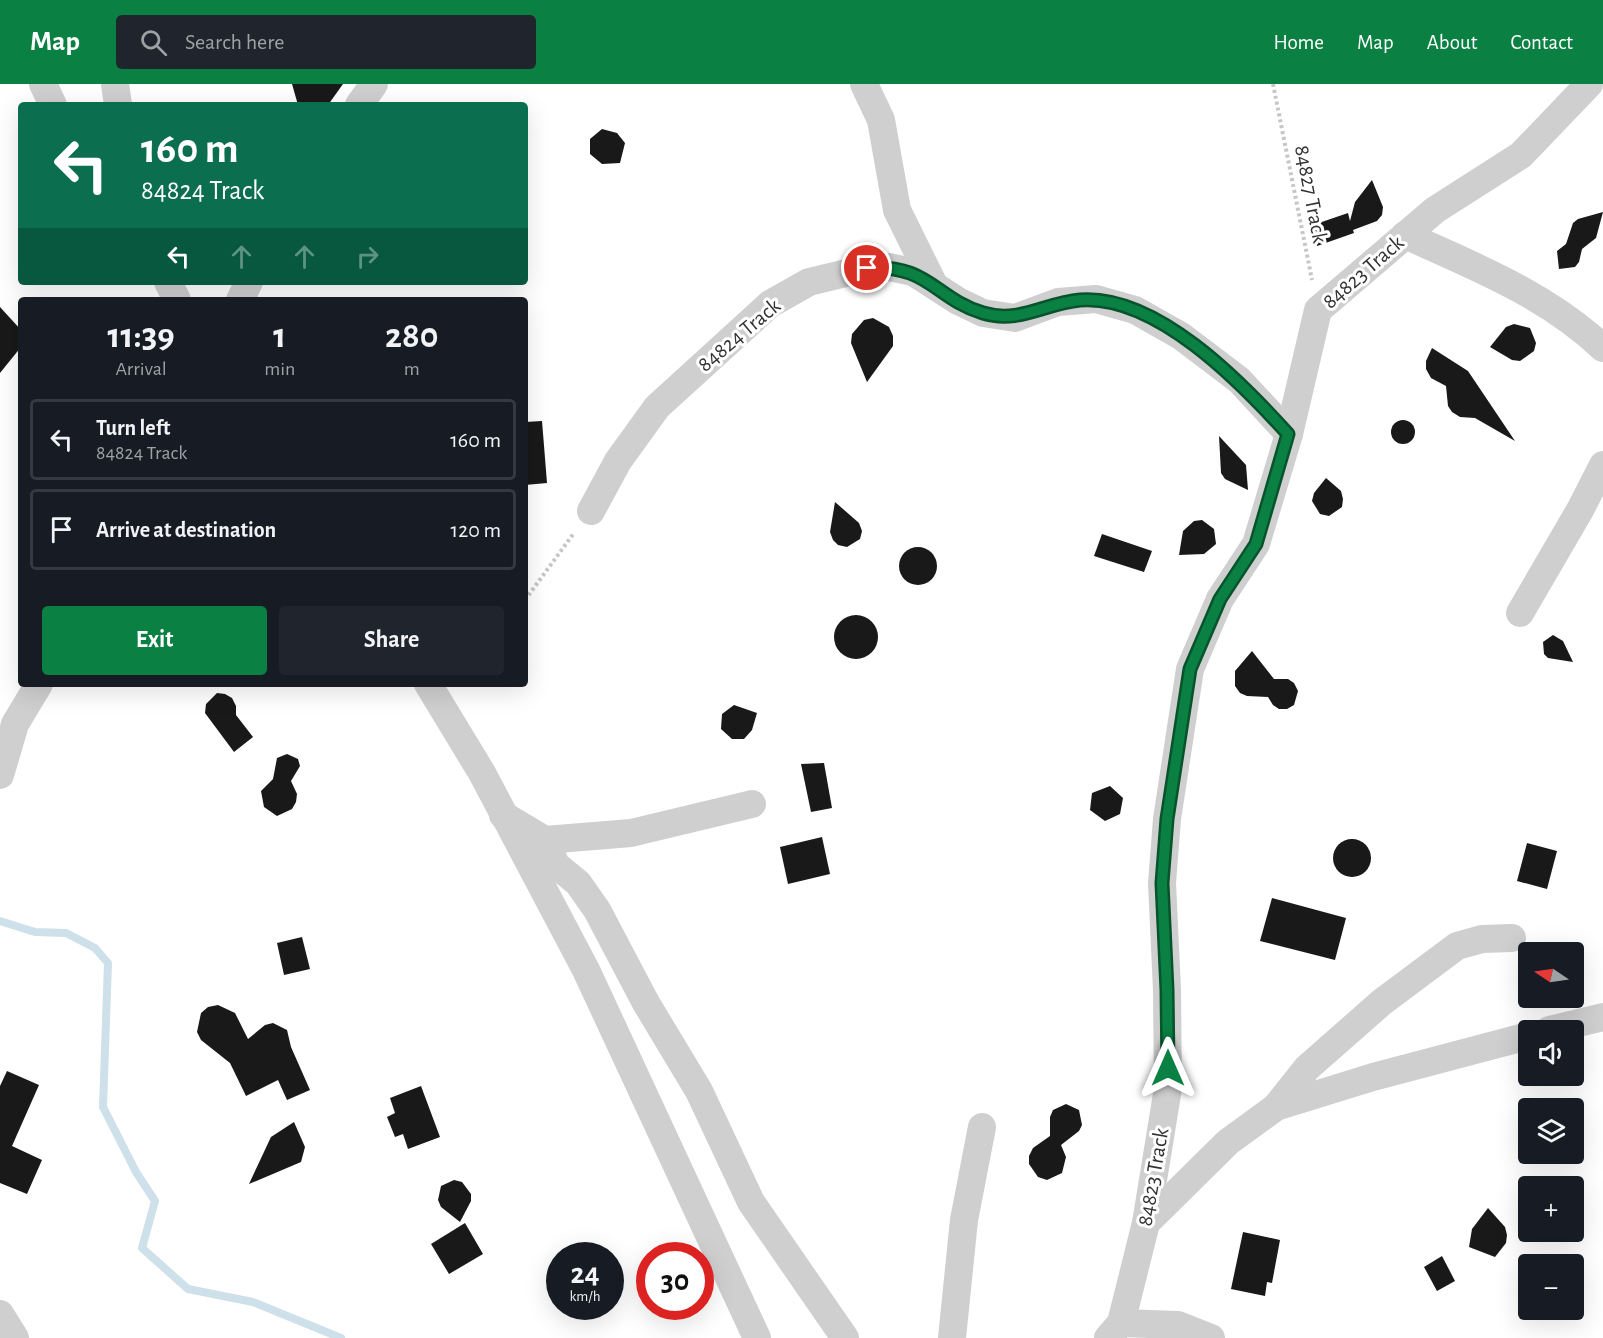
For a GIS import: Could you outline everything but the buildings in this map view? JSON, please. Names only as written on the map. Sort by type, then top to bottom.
[{"type":"street","points":[[43,84],[52,102]]},
{"type":"street","points":[[115,84],[118,102]]},
{"type":"street","points":[[361,102],[374,84]]},
{"type":"street","points":[[864,84],[881,120],[897,210],[934,285]]},
{"type":"street","name":"84823 Track","points":[[1115,1330],[1146,1223],[1168,1088],[1167,990],[1162,883],[1167,819],[1190,669],[1220,599],[1256,544],[1288,434],[1318,310],[1435,210],[1521,155],[1589,84]]},
{"type":"street","points":[[1404,235],[1528,292],[1579,325],[1603,348]]},
{"type":"street","name":"84824 Track","points":[[591,512],[618,461],[657,407],[770,304],[809,282],[867,268],[889,267],[912,272],[958,301],[983,313],[1015,318],[1058,302],[1096,299],[1135,310],[1181,336],[1239,380],[1288,434]]},
{"type":"street","points":[[1520,613],[1580,510],[1603,465]]},
{"type":"street","points":[[0,775],[15,724],[37,687]]},
{"type":"street","points":[[430,687],[461,737],[586,970],[757,1338]]},
{"type":"street","points":[[503,816],[545,840],[631,833],[752,804]]},
{"type":"street","points":[[545,840],[556,865],[578,883],[597,910],[646,1003],[699,1091],[751,1202],[845,1338]]},
{"type":"street","points":[[1146,1223],[1228,1142],[1276,1107],[1307,1068],[1382,1002],[1457,946],[1482,939],[1512,938]]},
{"type":"street","points":[[1584,1022],[1603,1017]]},
{"type":"street","points":[[1276,1107],[1373,1077],[1518,1039]]},
{"type":"street","points":[[952,1338],[964,1220],[982,1127]]},
{"type":"street","points":[[0,1314],[15,1338]]},
{"type":"street","points":[[1115,1330],[1179,1325],[1211,1338]]},
{"type":"path","name":"84827 Track","points":[[1273,84],[1318,310]]},
{"type":"path","points":[[528,596],[591,512]]},
{"type":"waterway","points":[[0,921],[35,932],[66,933],[95,948],[108,963],[103,1107],[136,1172],[155,1201],[142,1248],[188,1289],[253,1302],[341,1338]]},
{"type":"route","points":[[867,268],[889,267],[912,272],[958,301],[983,313],[1015,318],[1058,302],[1096,299],[1135,310],[1181,336],[1239,380],[1288,434],[1256,544],[1220,599],[1190,669],[1167,819],[1162,883],[1168,1068]]}]
